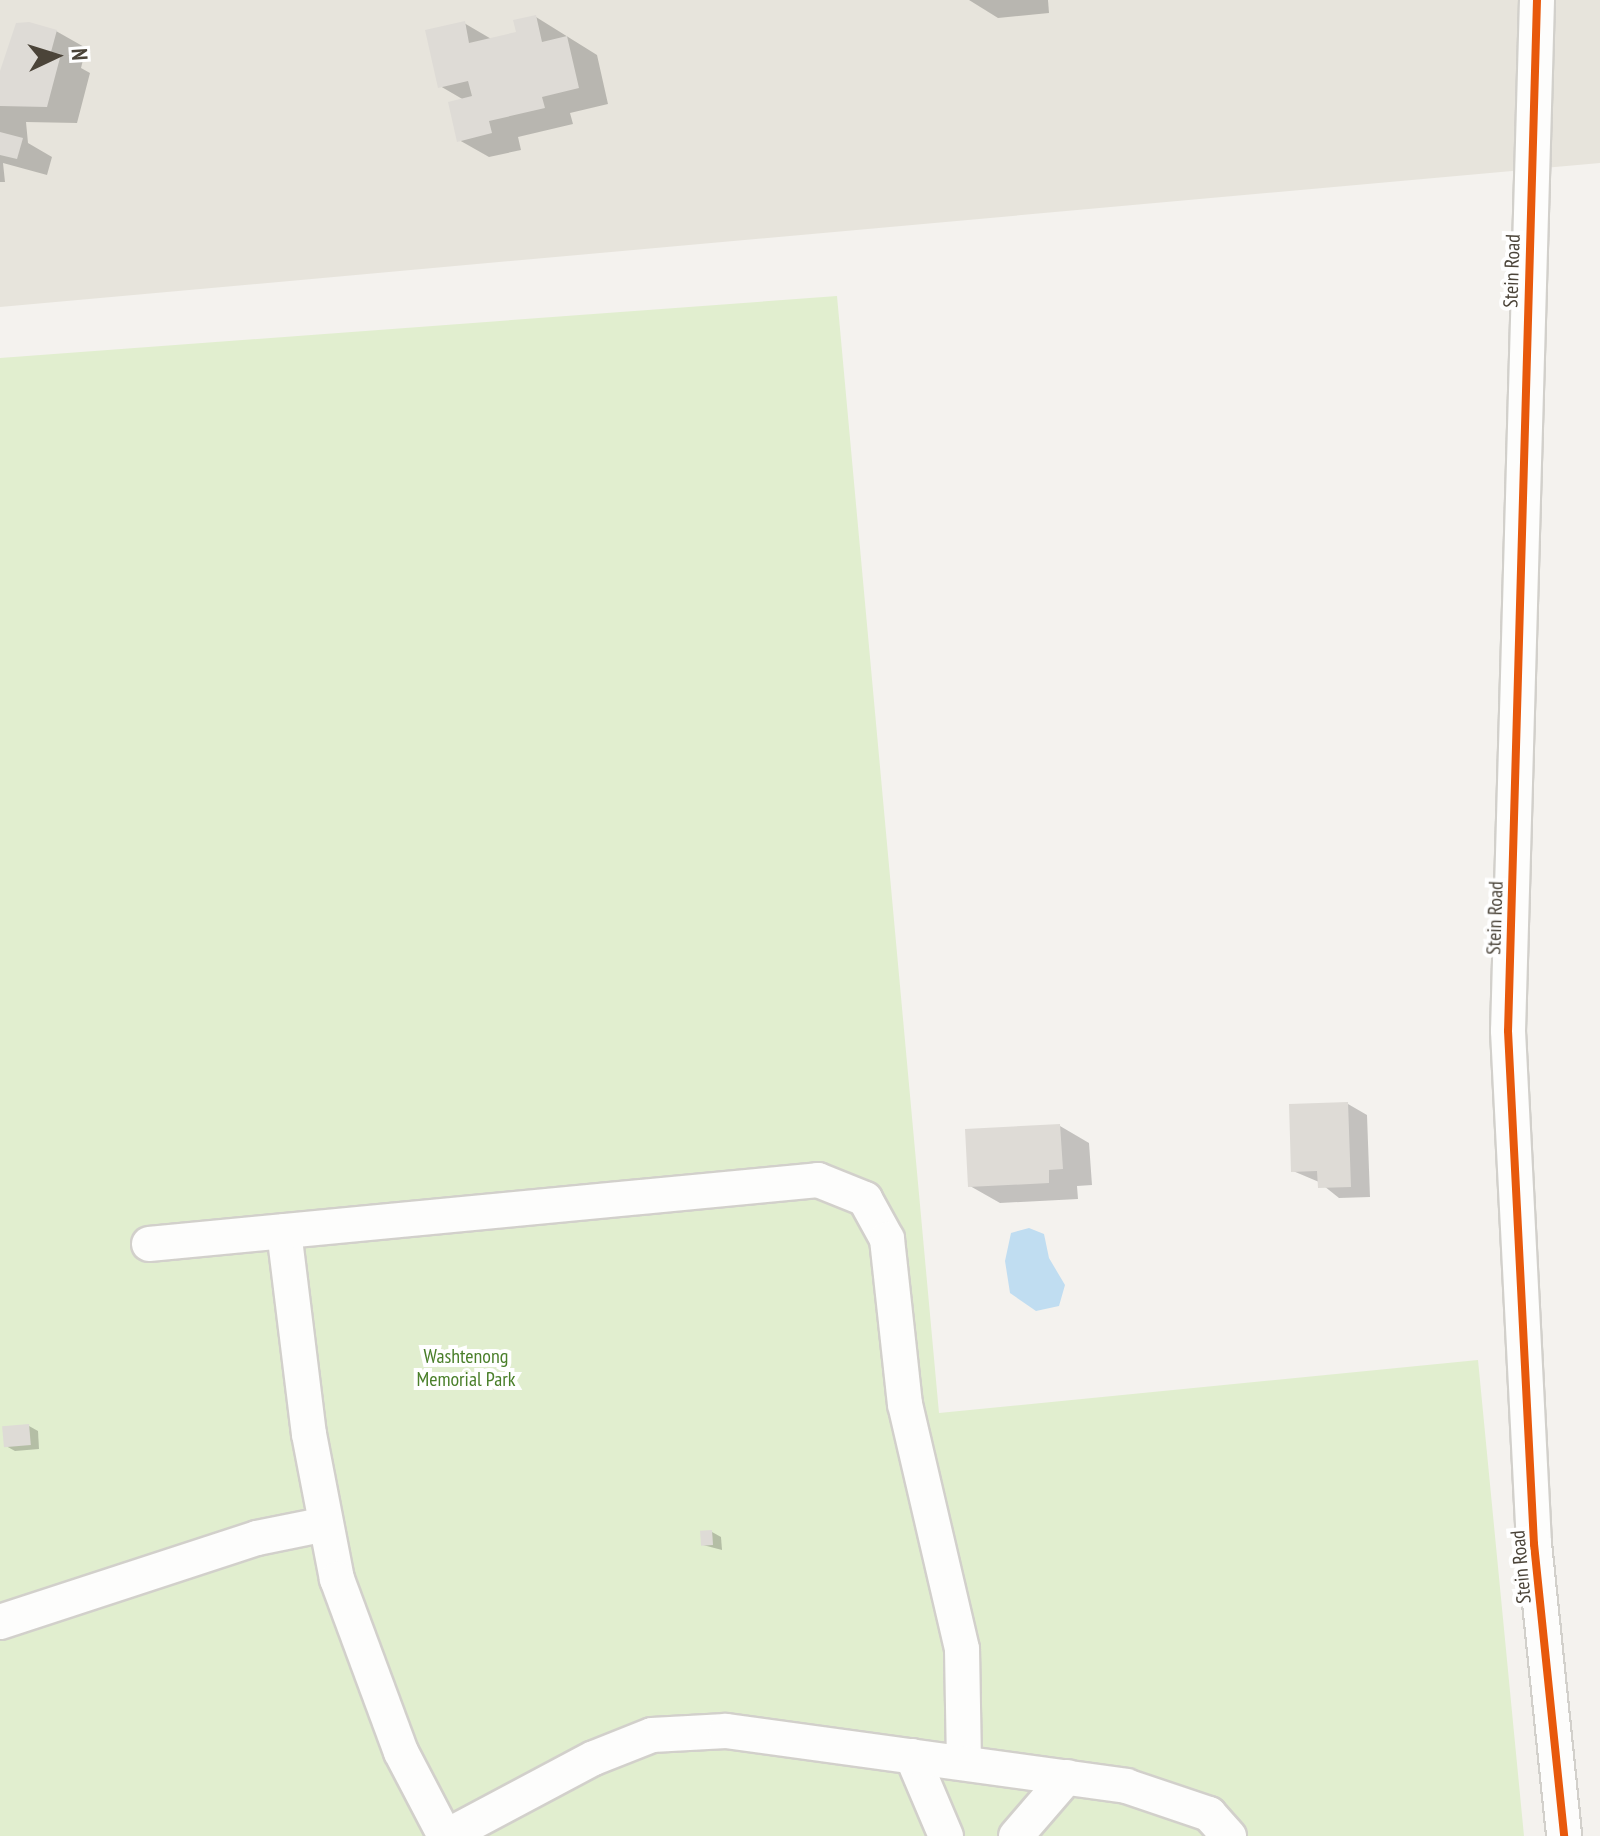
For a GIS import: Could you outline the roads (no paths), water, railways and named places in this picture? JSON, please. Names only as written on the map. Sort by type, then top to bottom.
[{"type":"street","name":"Stein Road","points":[[1537,0],[1508,1031],[1534,1544],[1564,1836]]},
{"type":"street","points":[[149,1244],[818,1180],[865,1199],[887,1239],[905,1404],[962,1649],[964,1763]]},
{"type":"street","points":[[284,1231],[326,1524],[337,1579],[401,1752],[446,1836],[594,1758],[652,1735],[726,1731],[1126,1786],[1209,1814],[1229,1836]]},
{"type":"street","points":[[0,1622],[257,1538],[326,1524]]},
{"type":"street","points":[[912,1756],[946,1836]]},
{"type":"street","points":[[1016,1836],[1067,1777]]},
{"type":"water","points":[[1029,1228],[1044,1234],[1049,1258],[1065,1285],[1059,1306],[1036,1311],[1010,1293],[1005,1261],[1011,1233]]},
{"type":"park label","name":"Washtenong Memorial Park","points":[[466,1368]]}]
